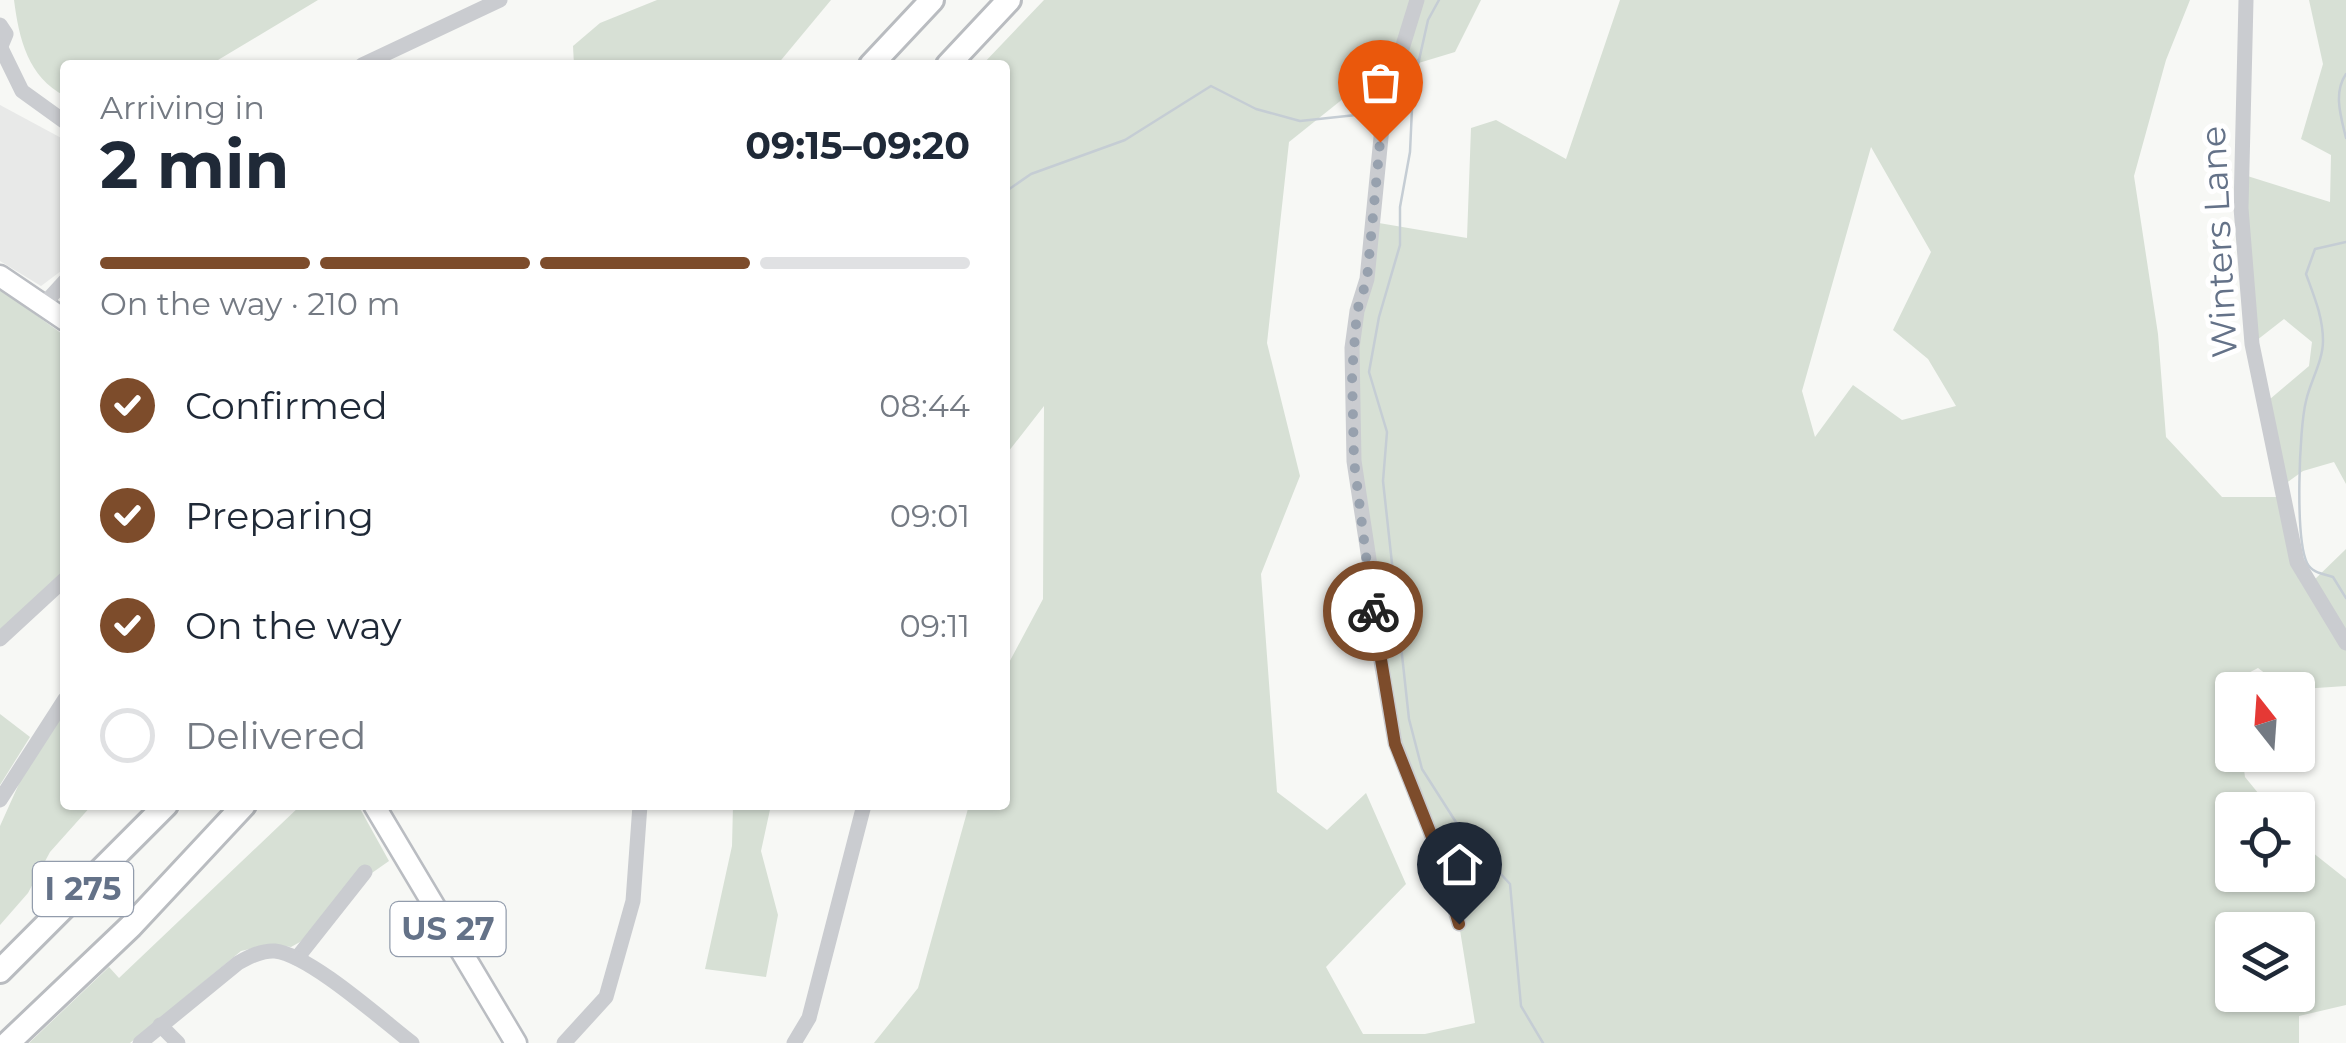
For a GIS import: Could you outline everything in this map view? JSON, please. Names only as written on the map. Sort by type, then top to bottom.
[{"type":"highway","points":[[875,60],[932,0]]},
{"type":"highway","points":[[953,60],[1009,0]]},
{"type":"highway","name":"I 275","points":[[0,971],[161,810]]},
{"type":"highway","name":"I 275","points":[[8,1043],[131,926],[239,810]]},
{"type":"main road","points":[[0,276],[60,316]]},
{"type":"main road","name":"US 27","points":[[377,810],[516,1043]]},
{"type":"street","points":[[373,60],[500,0]]},
{"type":"street","points":[[1418,0],[1384,107],[1367,279],[1352,348],[1354,461],[1372,579],[1374,626],[1395,744],[1436,847],[1459,924]]},
{"type":"street","name":"Winters Lane","points":[[2246,0],[2241,208],[2252,344],[2297,562],[2346,643]]},
{"type":"street","points":[[0,25],[6,34],[0,46],[22,91],[60,118]]},
{"type":"street","points":[[44,304],[60,286]]},
{"type":"street","points":[[0,639],[60,583]]},
{"type":"street","points":[[0,800],[60,707]]},
{"type":"street","points":[[564,1043],[606,996],[633,901],[640,810]]},
{"type":"street","points":[[794,1043],[809,1018],[863,810]]},
{"type":"street","points":[[297,958],[365,872]]},
{"type":"street","points":[[140,1043],[248,957],[276,951],[297,958],[412,1043]]},
{"type":"street","points":[[160,1025],[178,1043]]},
{"type":"shaded area","points":[[14,0],[318,0],[218,60],[60,60],[60,93],[34,68],[19,29]]},
{"type":"shaded area","points":[[657,0],[831,0],[781,60],[574,60],[573,46],[600,23]]},
{"type":"shaded area","points":[[1044,0],[1481,0],[1455,52],[1369,78],[1289,142],[1267,343],[1300,476],[1261,574],[1277,792],[1327,830],[1366,793],[1406,884],[1326,967],[1363,1034],[1425,1034],[1475,1023],[1459,924],[1385,688],[1351,374],[1373,222],[1467,238],[1471,128],[1496,120],[1566,159],[1620,0],[2190,0],[2166,60],[2134,176],[2158,334],[2166,437],[2222,497],[2284,497],[2311,583],[2346,549],[2346,686],[2315,688],[2315,672],[2263,672],[2258,668],[2250,672],[2215,672],[2215,772],[2244,772],[2257,792],[2215,792],[2215,892],[2315,892],[2315,854],[2346,879],[2346,1005],[2299,1016],[2299,1043],[874,1043],[918,988],[968,810],[1010,810],[1010,661],[1043,599],[1044,406],[1010,450],[1010,60],[987,60]],"holes":[[[1871,147],[1931,252],[1893,330],[1928,359],[1956,406],[1902,420],[1853,385],[1815,437],[1802,391]]]},
{"type":"shaded area","points":[[2309,0],[2346,0],[2346,484],[2334,462],[2303,471],[2282,486],[2263,405],[2309,366],[2312,342],[2284,319],[2252,344],[2241,174],[2330,202],[2331,155],[2301,139],[2323,64]]},
{"type":"shaded area","points":[[0,105],[60,137],[60,272],[41,286],[0,261]]},
{"type":"shaded area","points":[[0,289],[60,332],[60,578],[0,633]]},
{"type":"shaded area","points":[[60,713],[60,810],[88,810],[50,852],[28,893],[0,925],[0,826],[31,757]]},
{"type":"shaded area","points":[[0,714],[30,737],[0,785]]},
{"type":"shaded area","points":[[296,810],[361,810],[389,861],[369,875],[300,942],[291,947],[270,944],[241,951],[130,1043],[29,1043],[109,967],[119,978]]},
{"type":"shaded area","points":[[733,810],[770,810],[761,851],[778,915],[766,977],[705,969],[732,846]]},
{"type":"waterway","points":[[1439,0],[1428,20],[1413,87],[1410,152],[1400,207],[1400,245],[1379,317],[1369,372],[1387,432],[1383,481],[1409,719],[1422,769],[1461,830],[1510,884],[1521,1006],[1543,1043]]},
{"type":"waterway","points":[[1402,74],[1418,60]]},
{"type":"waterway","points":[[2346,74],[2339,97],[2346,138]]},
{"type":"waterway","points":[[1010,189],[1031,174],[1125,140],[1211,86],[1256,109],[1300,121],[1356,115],[1381,93]]},
{"type":"waterway","points":[[2346,242],[2315,249],[2306,274],[2320,315],[2323,341],[2304,415],[2299,483],[2307,563],[2315,571],[2333,577],[2346,598]]},
{"type":"way so far","points":[[1373,611],[1372,579],[1354,461],[1352,348],[1367,279],[1380,142]]},
{"type":"route","points":[[1373,611],[1395,744],[1436,847],[1459,924]]}]
